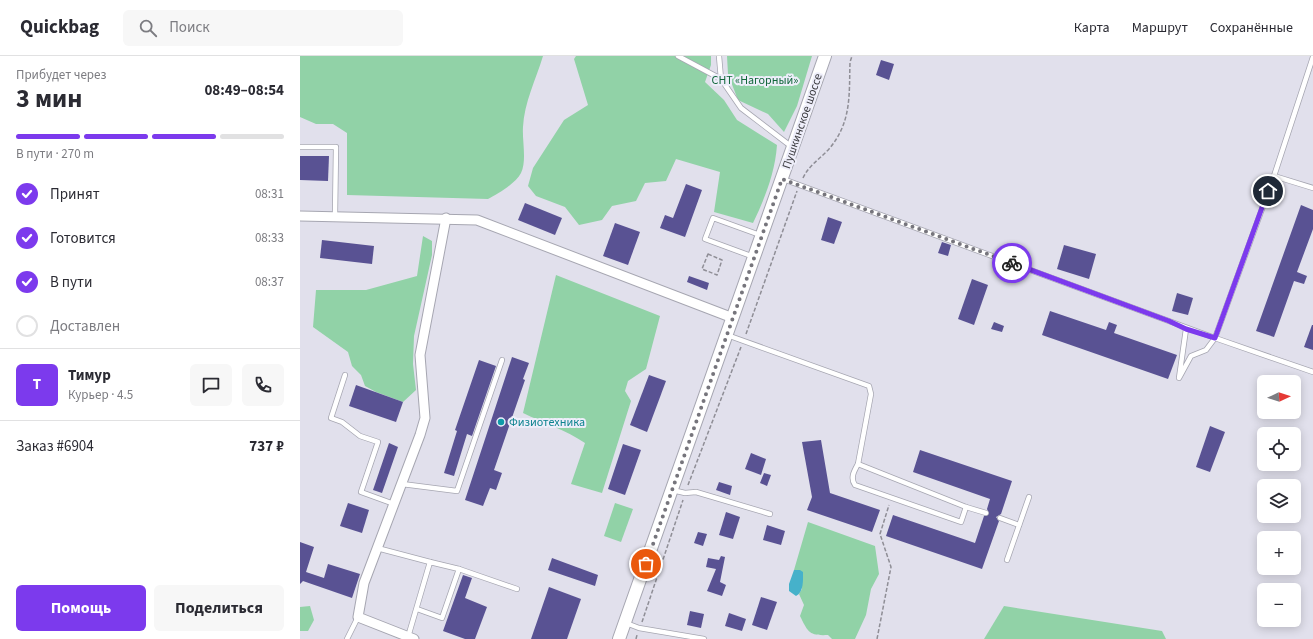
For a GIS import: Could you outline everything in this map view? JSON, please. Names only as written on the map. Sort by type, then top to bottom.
[{"type":"main road","name":"Пушкинское шоссе","points":[[619,639],[825,56]]},
{"type":"street","points":[[300,216],[446,218],[476,220],[733,318]]},
{"type":"street","points":[[411,638],[358,617],[364,582],[402,484],[425,418],[420,355],[446,218]]},
{"type":"lane","points":[[678,56],[721,79],[741,108],[793,148]]},
{"type":"lane","points":[[719,56],[721,79]]},
{"type":"lane","points":[[1186,329],[1179,378],[1191,356],[1206,350],[1215,338],[1274,176],[1313,57]]},
{"type":"lane","points":[[300,147],[336,148],[335,216]]},
{"type":"lane","points":[[1274,176],[1313,188]]},
{"type":"lane","points":[[782,179],[1169,321],[1186,329],[1313,372]]},
{"type":"lane","points":[[754,257],[705,239],[713,218],[762,236]]},
{"type":"lane","points":[[727,335],[869,386],[871,394],[858,464],[853,475],[853,482],[855,485],[891,499],[961,522],[966,507]]},
{"type":"lane","points":[[402,484],[457,491],[502,360]]},
{"type":"lane","points":[[345,375],[330,418],[342,422],[360,436],[378,442],[361,492],[394,504]]},
{"type":"lane","points":[[858,464],[966,507],[986,513]]},
{"type":"lane","points":[[672,490],[685,493],[696,492],[770,514]]},
{"type":"lane","points":[[1007,560],[1028,497]]},
{"type":"lane","points":[[1000,518],[1019,524]]},
{"type":"lane","points":[[377,548],[459,569],[518,589]]},
{"type":"lane","points":[[411,638],[417,609],[430,562]]},
{"type":"lane","points":[[417,609],[442,618],[459,569]]},
{"type":"lane","points":[[347,639],[358,617]]},
{"type":"lane","points":[[624,622],[639,628],[704,639]]},
{"type":"path","points":[[708,254],[722,260],[717,275],[702,269],[708,254]]},
{"type":"path","points":[[877,639],[891,567],[880,534],[891,499]]},
{"type":"green space","points":[[300,56],[543,56],[528,100],[524,118],[524,163],[519,177],[502,191],[488,199],[347,195],[347,133],[333,124],[316,124],[300,117]]},
{"type":"green space","points":[[576,56],[711,56],[711,65],[705,82],[724,100],[737,120],[777,145],[769,185],[753,223],[714,212],[720,172],[676,159],[666,181],[645,183],[636,201],[612,206],[602,220],[579,225],[565,207],[536,196],[528,186],[533,168],[564,120],[588,105],[574,59]]},
{"type":"green space","name":"СНТ «Нагорный»","points":[[727,56],[812,56],[797,106],[784,132],[768,114],[738,100],[728,74]]},
{"type":"green space","points":[[423,236],[432,241],[432,255],[414,336],[413,364],[416,390],[403,402],[376,392],[365,386],[361,375],[352,366],[348,352],[313,327],[316,290],[366,290],[417,276]]},
{"type":"green space","points":[[556,275],[660,316],[646,369],[628,381],[625,391],[631,401],[602,493],[571,484],[585,443],[563,430],[523,413]]},
{"type":"green space","points":[[615,503],[633,509],[621,542],[604,536]]},
{"type":"green space","points":[[808,522],[875,546],[879,574],[871,589],[866,615],[855,639],[832,639],[828,635],[813,634],[807,629],[800,616],[804,605],[799,594],[802,589],[800,570],[794,570]]},
{"type":"green space","points":[[310,606],[314,620],[308,631],[300,631],[300,607]]},
{"type":"green space","points":[[1004,606],[1162,631],[1166,639],[984,639]]},
{"type":"water","points":[[794,570],[800,570],[803,572],[802,589],[796,596],[789,591],[789,584]]},
{"type":"building","points":[[881,60],[894,64],[889,80],[876,75]]},
{"type":"building","points":[[300,156],[329,156],[328,181],[300,180]]},
{"type":"building","points":[[686,184],[702,190],[685,237],[660,228],[665,215],[673,218]]},
{"type":"building","points":[[525,203],[562,218],[555,235],[518,220]]},
{"type":"building","points":[[1301,205],[1313,210],[1313,229],[1297,272],[1307,276],[1304,284],[1294,281],[1274,337],[1256,331]]},
{"type":"building","points":[[828,217],[842,222],[834,244],[821,240]]},
{"type":"building","points":[[615,223],[640,232],[628,265],[603,256]]},
{"type":"building","points":[[322,240],[374,246],[372,264],[320,258]]},
{"type":"building","points":[[942,242],[951,245],[948,256],[938,253]]},
{"type":"building","points":[[1064,245],[1096,254],[1089,279],[1057,269]]},
{"type":"building","points":[[689,276],[709,283],[707,290],[687,282]]},
{"type":"building","points":[[972,279],[988,285],[974,325],[958,319]]},
{"type":"building","points":[[1177,293],[1193,298],[1188,315],[1172,311]]},
{"type":"building","points":[[1050,311],[1106,330],[1109,322],[1117,325],[1114,333],[1177,355],[1168,379],[1042,335]]},
{"type":"building","points":[[994,322],[1004,326],[1002,332],[991,329]]},
{"type":"building","points":[[1313,325],[1313,350],[1304,347]]},
{"type":"building","points":[[512,357],[529,363],[523,379],[525,380],[494,470],[502,473],[496,490],[490,488],[483,506],[465,500]]},
{"type":"building","points":[[479,360],[496,366],[472,436],[467,434],[454,476],[444,473],[457,431],[455,430]]},
{"type":"building","points":[[649,375],[666,381],[647,432],[630,425]]},
{"type":"building","points":[[356,385],[403,402],[396,422],[349,406]]},
{"type":"building","points":[[1210,426],[1225,432],[1210,472],[1196,467]]},
{"type":"building","points":[[821,440],[830,493],[880,510],[872,532],[807,510],[812,497],[802,442]]},
{"type":"building","points":[[389,443],[398,447],[382,493],[373,490]]},
{"type":"building","points":[[623,444],[641,450],[625,495],[608,489]]},
{"type":"building","points":[[920,450],[1012,481],[1001,514],[996,517],[999,521],[982,569],[886,536],[893,515],[975,543],[984,516],[989,514],[987,509],[990,499],[913,472]]},
{"type":"building","points":[[751,453],[766,459],[761,475],[745,469]]},
{"type":"building","points":[[764,473],[771,475],[767,486],[760,483]]},
{"type":"building","points":[[719,482],[732,486],[730,495],[716,490]]},
{"type":"building","points":[[348,503],[369,510],[362,533],[340,526]]},
{"type":"building","points":[[726,512],[740,517],[733,539],[719,535]]},
{"type":"building","points":[[767,525],[785,531],[781,545],[763,540]]},
{"type":"building","points":[[698,532],[707,534],[703,546],[694,543]]},
{"type":"building","points":[[300,542],[314,547],[306,572],[324,578],[328,564],[360,574],[352,598],[303,581],[300,584]]},
{"type":"building","points":[[721,556],[725,557],[720,582],[726,585],[722,596],[707,591],[716,569],[706,567],[708,558],[719,560]]},
{"type":"building","points":[[552,558],[598,575],[595,586],[548,570]]},
{"type":"building","points":[[463,575],[472,578],[465,598],[487,607],[475,639],[465,639],[443,631]]},
{"type":"building","points":[[549,587],[581,599],[567,639],[531,639]]},
{"type":"building","points":[[761,597],[777,602],[767,630],[752,625]]},
{"type":"building","points":[[690,611],[704,614],[701,628],[687,625]]},
{"type":"building","points":[[729,613],[746,619],[742,631],[725,626]]},
{"type":"way so far","points":[[646,564],[782,179],[1012,263]]},
{"type":"place","name":"Физиотехника","points":[[501,422]]},
{"type":"route","points":[[1012,263],[1169,321],[1186,329],[1215,338],[1268,191]]}]
